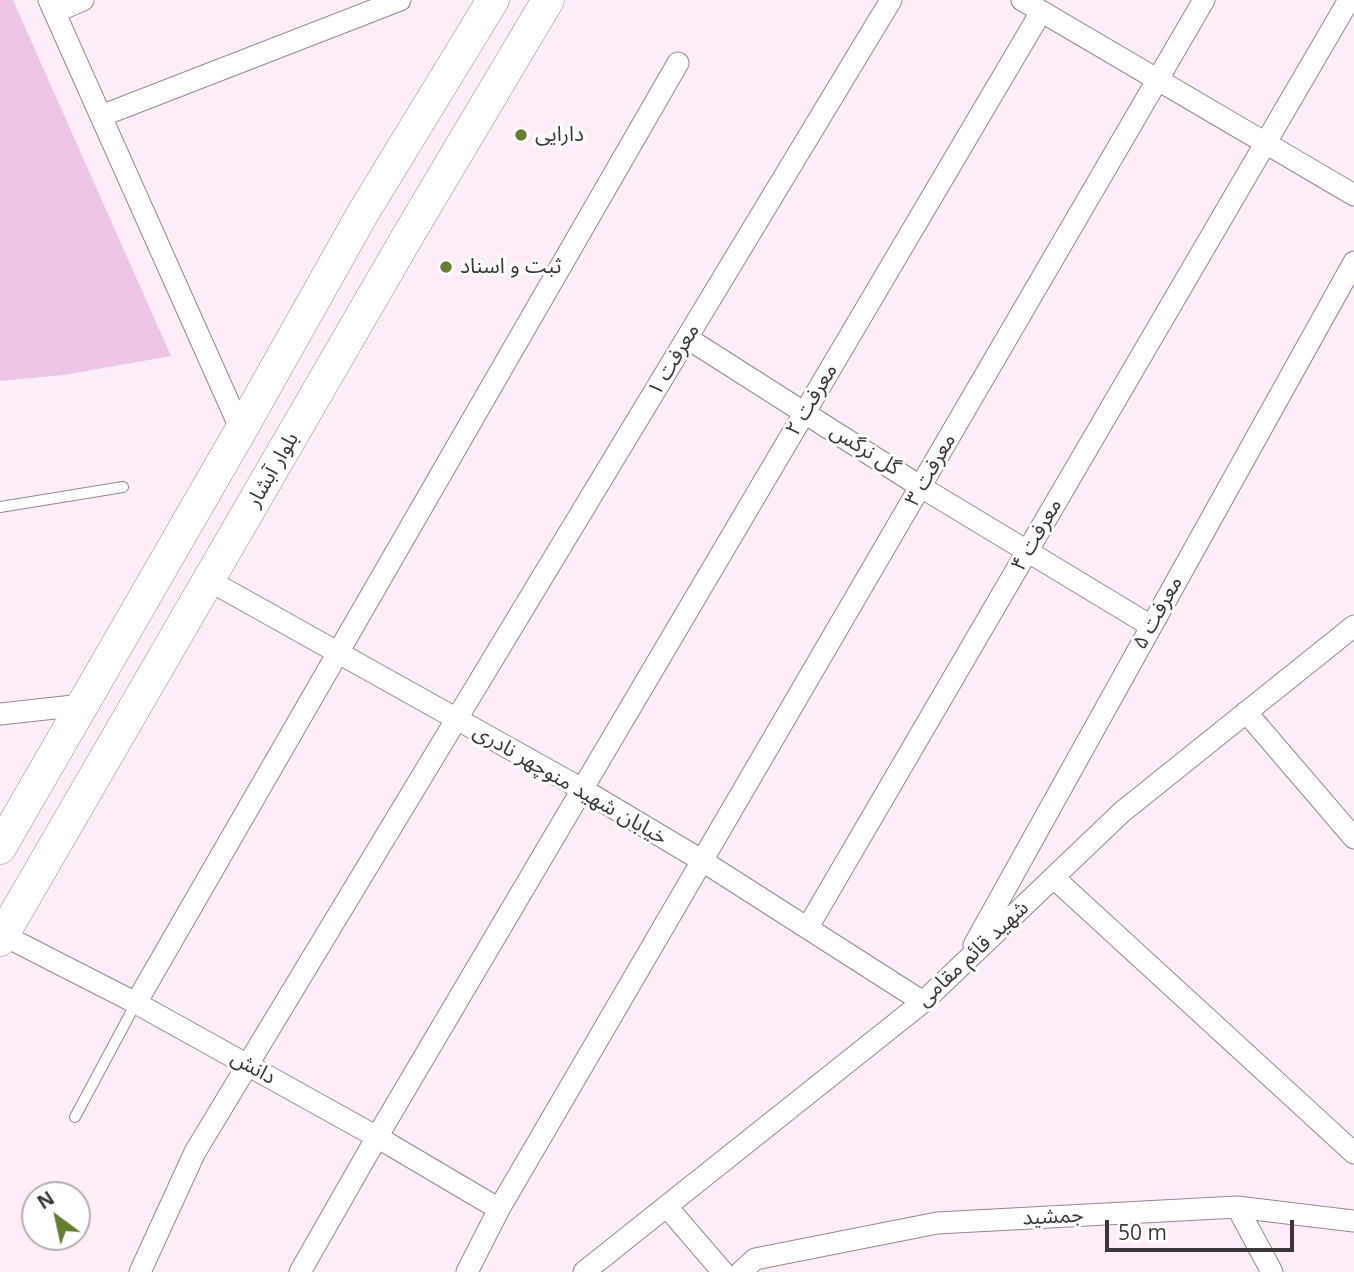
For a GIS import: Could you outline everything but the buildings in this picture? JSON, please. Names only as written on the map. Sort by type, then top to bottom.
[{"type":"street","points":[[83,0],[52,6],[241,430]]},
{"type":"street","points":[[101,116],[400,0]]},
{"type":"street","points":[[0,848],[363,213],[493,0]]},
{"type":"street","name":"بلوار آبشار","points":[[2,938],[406,239],[548,0]]},
{"type":"street","name":"معرفت ۱","points":[[140,1272],[195,1152],[891,0]]},
{"type":"street","points":[[1022,0],[1354,195]]},
{"type":"street","name":"معرفت ۳","points":[[467,1272],[499,1209],[701,860],[1204,0]]},
{"type":"street","name":"معرفت ۴","points":[[808,927],[1349,0]]},
{"type":"street","name":"معرفت ۲","points":[[300,1272],[1041,12]]},
{"type":"street","points":[[136,1003],[678,63]]},
{"type":"street","points":[[363,213],[406,239]]},
{"type":"street","name":"معرفت ۵","points":[[963,965],[1354,262]]},
{"type":"street","name":"گل نرگس","points":[[687,338],[921,486],[1151,626]]},
{"type":"street","name":"خیابان شهید منوچهر نادری","points":[[210,581],[582,789],[701,860],[923,1002]]},
{"type":"street","name":"شهید قائم مقامی","points":[[584,1272],[923,1002],[1122,812],[1354,626]]},
{"type":"street","points":[[0,714],[82,705]]},
{"type":"street","points":[[1247,712],[1354,838]]},
{"type":"street","points":[[1054,878],[1354,1153]]},
{"type":"street","name":"دانش","points":[[2,938],[136,1003],[377,1137],[499,1209]]},
{"type":"street","points":[[667,1207],[723,1272]]},
{"type":"street","points":[[1237,1208],[1272,1272]]},
{"type":"street","name":"جمشید","points":[[755,1268],[937,1223],[1237,1208],[1354,1222]]},
{"type":"lane","points":[[0,507],[122,488]]},
{"type":"lane","points":[[75,1117],[136,1003]]},
{"type":"shaded area","points":[[0,0],[13,0],[171,356],[64,375],[0,381]]},
{"type":"place","name":"دارایی","points":[[521,135]]},
{"type":"place","name":"ثبت و اسناد","points":[[446,267]]}]
